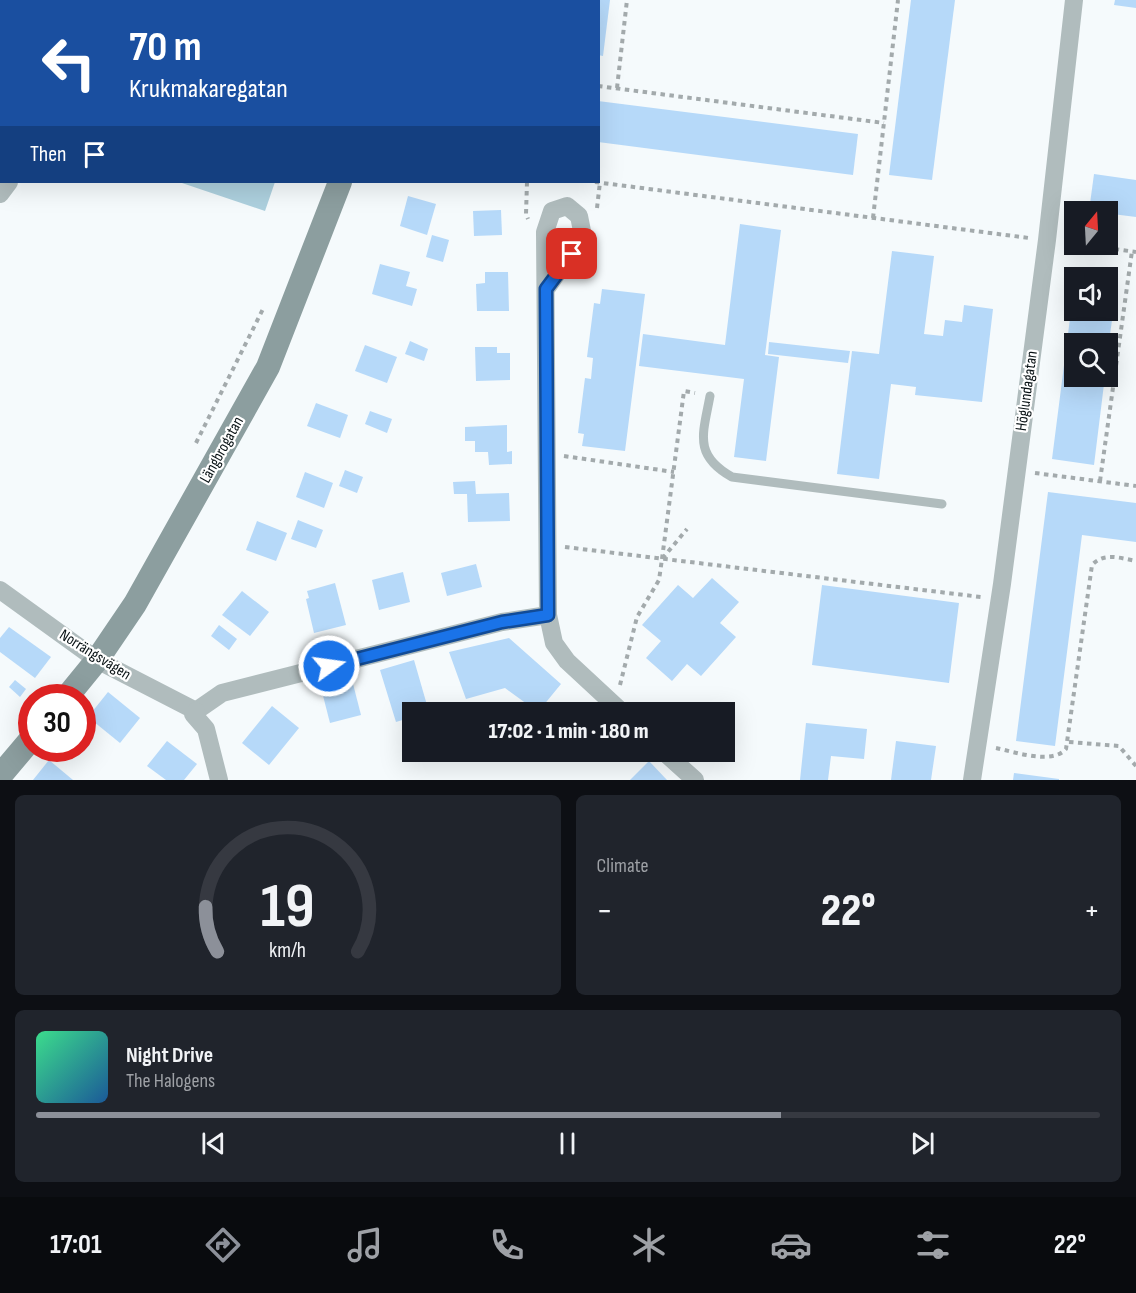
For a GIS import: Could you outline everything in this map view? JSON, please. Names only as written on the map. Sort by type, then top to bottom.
[{"type":"street","name":"Höglundagatan","points":[[972,780],[1000,599],[1047,240],[1074,0]]},
{"type":"street","name":"Längbrogatan","points":[[77,684],[97,660],[135,603],[268,367],[340,183]]},
{"type":"street","points":[[546,289],[548,615],[554,643],[560,652],[612,702]]},
{"type":"street","name":"Norrängsvägen","points":[[0,590],[97,660],[196,711]]},
{"type":"street","points":[[219,780],[206,729],[193,714],[222,693],[502,622],[548,615]]},
{"type":"street","points":[[0,776],[18,755]]},
{"type":"street","points":[[675,762],[695,780]]},
{"type":"lane","points":[[710,396],[704,432],[705,451],[715,467],[732,477],[942,504]]},
{"type":"path","points":[[617,88],[627,0]]},
{"type":"path","points":[[873,218],[898,0]]},
{"type":"path","points":[[600,86],[884,123]]},
{"type":"path","points":[[600,183],[1047,240]]},
{"type":"path","points":[[1100,481],[1134,252],[1118,250]]},
{"type":"path","points":[[191,453],[265,306]]},
{"type":"path","points":[[620,702],[637,617],[659,580],[684,391],[710,396]]},
{"type":"path","points":[[547,454],[674,472]]},
{"type":"path","points":[[1016,470],[1136,486]]},
{"type":"path","points":[[662,559],[687,529]]},
{"type":"path","points":[[548,545],[1000,599]]},
{"type":"path","points":[[978,745],[1051,756],[1064,752],[1069,741],[1083,617],[1092,565],[1098,558],[1107,556],[1136,561]]},
{"type":"path","points":[[1069,741],[1119,746],[1136,766]]},
{"type":"shaded area","points":[[182,183],[275,183],[265,211]]},
{"type":"building","points":[[600,0],[610,0],[603,56],[600,55]]},
{"type":"building","points":[[911,0],[955,0],[932,180],[889,175]]},
{"type":"building","points":[[1115,0],[1136,0],[1136,8],[1114,5]]},
{"type":"building","points":[[600,101],[858,134],[853,175],[600,142]]},
{"type":"building","points":[[1094,174],[1136,180],[1136,217],[1118,215],[1118,201],[1090,201]]},
{"type":"building","points":[[408,196],[436,204],[427,235],[400,226]]},
{"type":"building","points":[[501,210],[502,235],[474,236],[473,211]]},
{"type":"building","points":[[740,224],[781,230],[765,355],[779,357],[766,461],[734,457],[744,379],[639,366],[643,334],[725,345]]},
{"type":"building","points":[[432,235],[449,240],[443,262],[426,257]]},
{"type":"building","points":[[892,251],[934,256],[924,334],[943,336],[945,320],[962,322],[964,305],[993,309],[982,402],[915,395],[916,387],[891,384],[879,479],[837,474],[852,351],[879,354]]},
{"type":"building","points":[[380,264],[410,272],[406,286],[417,289],[412,306],[372,294]]},
{"type":"building","points":[[485,272],[508,272],[509,311],[477,311],[476,284],[485,283]]},
{"type":"building","points":[[602,289],[645,294],[625,451],[582,446],[584,434],[578,433],[585,378],[591,379],[593,358],[587,357],[594,303],[600,304]]},
{"type":"building","points":[[1070,321],[1112,321],[1110,333],[1068,333]]},
{"type":"building","points":[[410,341],[428,349],[424,361],[405,354]]},
{"type":"building","points":[[769,342],[850,351],[848,363],[768,354]]},
{"type":"building","points":[[365,345],[397,357],[387,383],[355,371]]},
{"type":"building","points":[[475,347],[497,347],[497,353],[510,353],[510,380],[476,381]]},
{"type":"building","points":[[1064,365],[1064,387],[1104,387],[1094,465],[1052,459]]},
{"type":"building","points":[[316,403],[348,415],[340,438],[307,426]]},
{"type":"building","points":[[370,411],[392,419],[387,433],[365,424]]},
{"type":"building","points":[[507,425],[507,452],[512,451],[512,464],[489,465],[488,452],[475,452],[475,441],[465,441],[465,427]]},
{"type":"building","points":[[345,470],[363,477],[357,493],[339,486]]},
{"type":"building","points":[[305,472],[333,483],[324,508],[296,497]]},
{"type":"building","points":[[475,481],[476,494],[509,493],[510,521],[468,522],[467,494],[454,494],[453,482]]},
{"type":"building","points":[[1048,492],[1136,503],[1136,542],[1082,535],[1055,746],[1016,741]]},
{"type":"building","points":[[298,520],[323,530],[316,548],[291,539]]},
{"type":"building","points":[[257,521],[287,533],[276,561],[246,550]]},
{"type":"building","points":[[476,564],[482,587],[447,596],[441,573]]},
{"type":"building","points":[[403,572],[410,602],[379,610],[372,580]]},
{"type":"building","points":[[712,578],[739,602],[720,623],[736,637],[701,676],[687,664],[672,681],[646,658],[661,641],[642,625],[678,585],[693,598]]},
{"type":"building","points":[[335,583],[346,625],[314,633],[306,599],[309,598],[307,591]]},
{"type":"building","points":[[822,585],[959,603],[949,683],[812,665]]},
{"type":"building","points":[[242,591],[269,612],[250,636],[222,615]]},
{"type":"building","points":[[219,625],[237,639],[229,650],[211,636]]},
{"type":"building","points":[[9,627],[51,657],[35,678],[0,652],[0,638]]},
{"type":"building","points":[[509,638],[561,684],[546,702],[524,702],[505,688],[466,699],[449,652]]},
{"type":"building","points":[[414,660],[426,702],[402,702],[402,720],[396,722],[380,670]]},
{"type":"building","points":[[351,676],[361,715],[330,723],[320,684]]},
{"type":"building","points":[[15,680],[20,684],[18,684],[18,695],[9,687]]},
{"type":"building","points":[[108,692],[140,718],[120,743],[96,724],[96,707]]},
{"type":"building","points":[[272,706],[299,728],[269,765],[242,743]]},
{"type":"building","points":[[806,723],[867,729],[864,759],[831,756],[828,780],[800,780]]},
{"type":"building","points":[[167,741],[197,764],[184,780],[166,780],[147,766]]},
{"type":"building","points":[[896,741],[936,746],[931,780],[891,780]]},
{"type":"building","points":[[47,762],[51,762],[73,780],[33,780]]},
{"type":"building","points":[[650,762],[667,780],[630,780]]},
{"type":"building","points":[[1014,773],[1059,779],[1059,780],[1013,780]]},
{"type":"route","points":[[329,666],[502,622],[548,615],[546,289],[572,254]]}]
